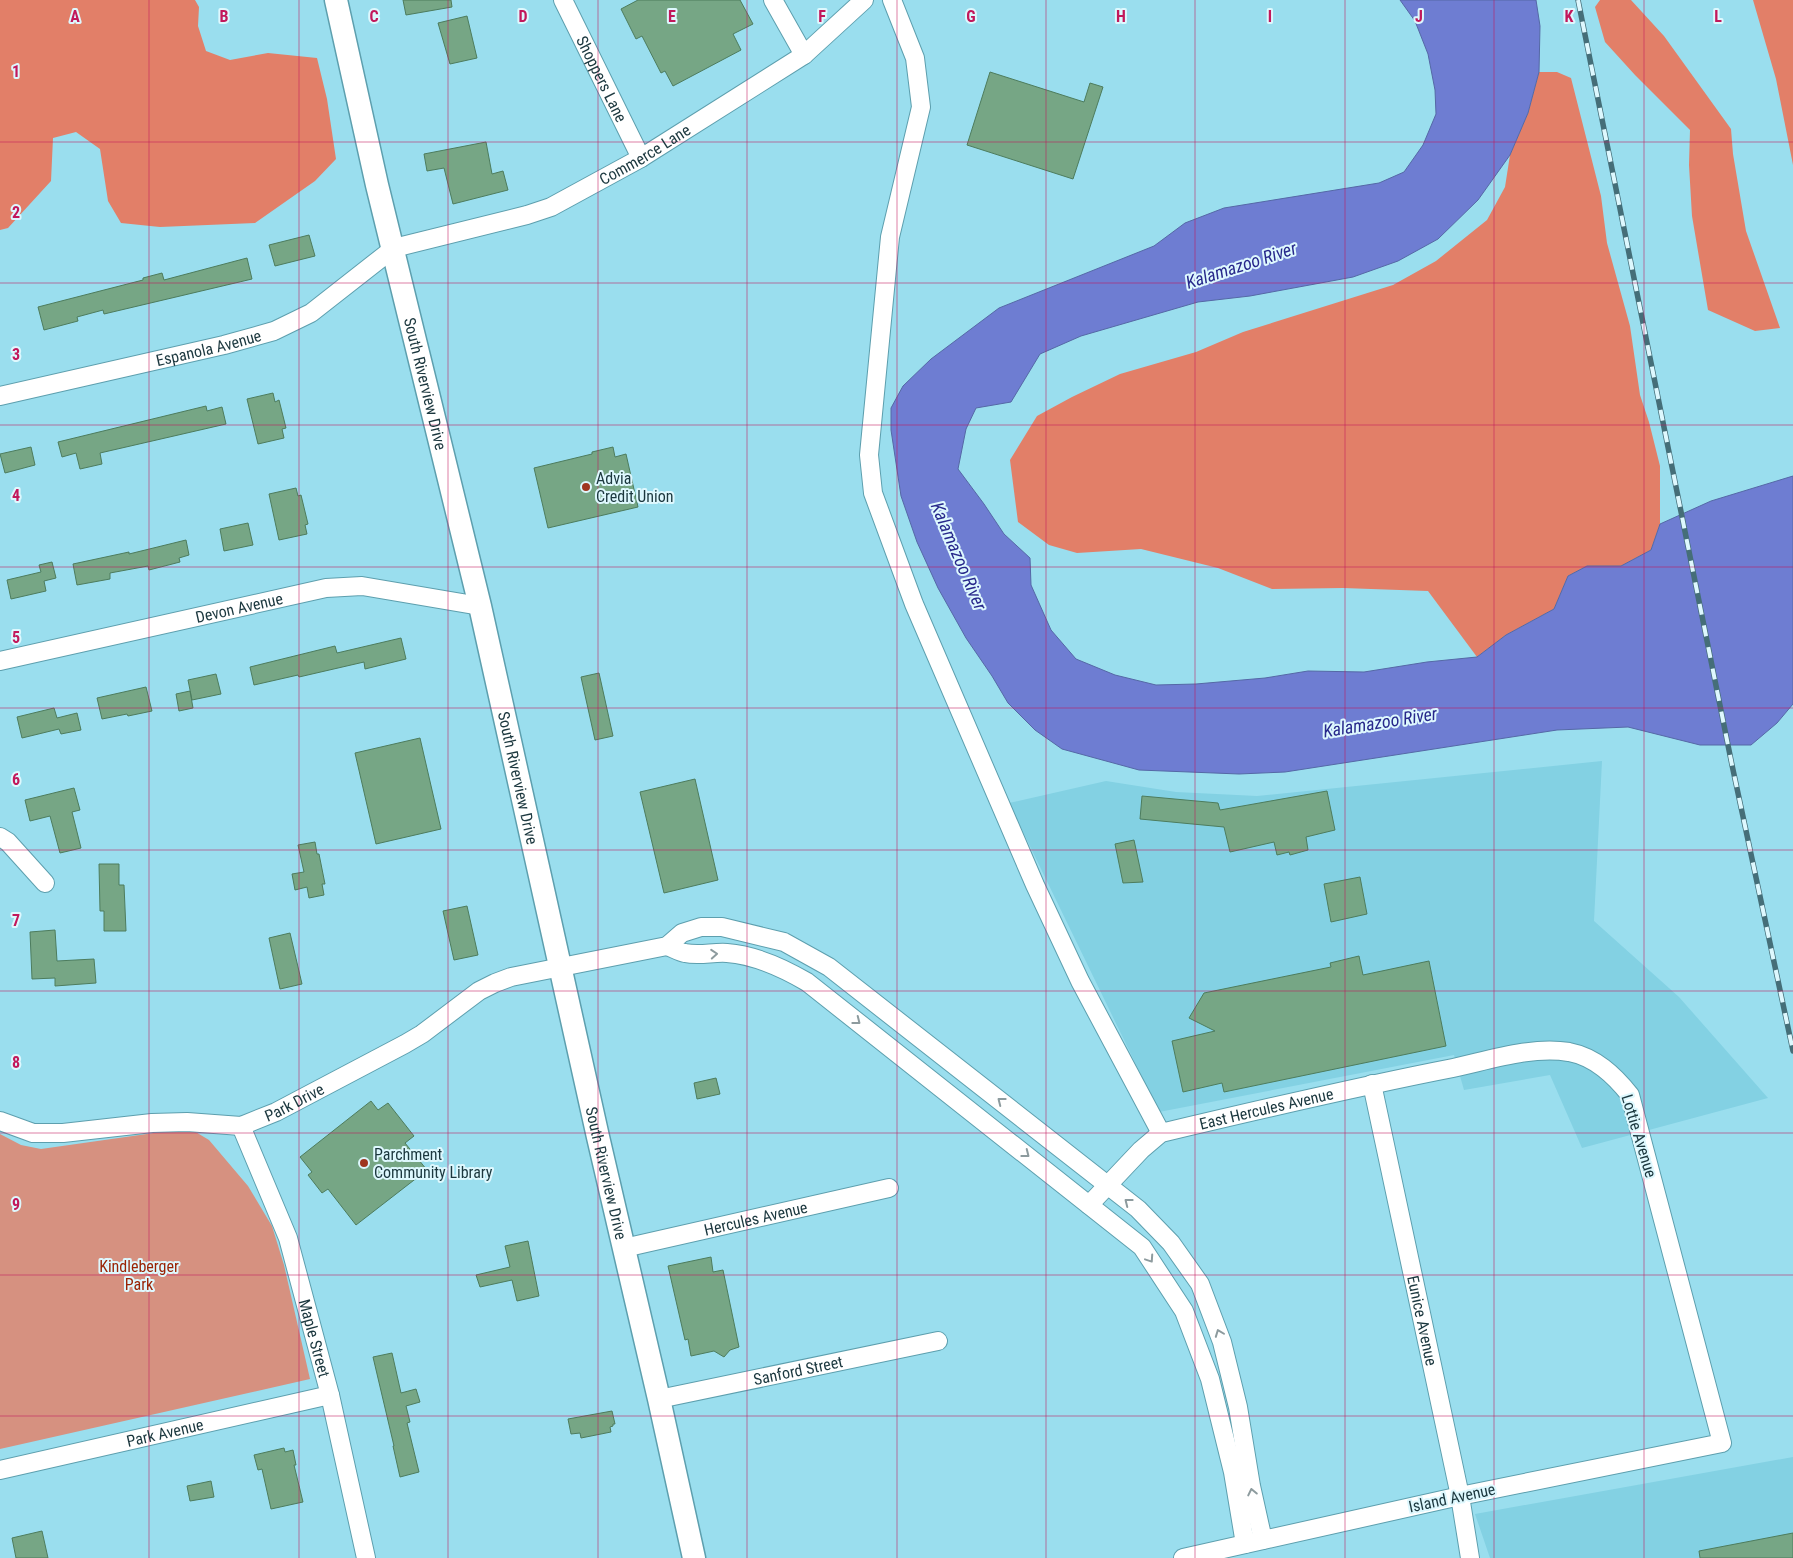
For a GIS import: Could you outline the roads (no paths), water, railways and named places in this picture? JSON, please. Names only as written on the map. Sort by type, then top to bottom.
[{"type":"street","name":"South Riverview Drive","points":[[336,0],[377,185],[394,248],[480,606],[694,1558]]},
{"type":"street","name":"Shoppers Lane","points":[[562,0],[641,158]]},
{"type":"street","points":[[773,0],[804,55]]},
{"type":"street","name":"Commerce Lane","points":[[394,248],[527,216],[572,196],[641,158],[804,55],[864,0]]},
{"type":"street","points":[[892,0],[915,58],[921,107],[890,237],[869,455],[874,493],[914,604],[1035,884],[1080,981],[1161,1133],[1141,1150],[1089,1205]]},
{"type":"street","name":"Espanola Avenue","points":[[0,396],[224,345],[274,331],[310,313],[394,248]]},
{"type":"street","name":"Devon Avenue","points":[[0,661],[326,588],[362,586],[480,606]]},
{"type":"street","points":[[0,837],[15,849],[45,883]]},
{"type":"street","points":[[1245,1544],[1232,1472],[1210,1379],[1184,1311],[1142,1247],[807,982],[781,967],[757,960],[727,953],[685,953],[667,946],[682,933],[701,927],[722,927],[784,942],[830,967],[1138,1209],[1171,1243],[1200,1284],[1222,1342],[1236,1398],[1251,1486],[1263,1540]]},
{"type":"street","name":"Park Drive","points":[[0,1121],[33,1133],[63,1133],[152,1123],[188,1122],[241,1126],[276,1112],[405,1044],[422,1034],[479,991],[511,977],[667,946]]},
{"type":"street","name":"Lottie Avenue","points":[[1372,1084],[1517,1054],[1552,1050],[1571,1053],[1588,1059],[1609,1071],[1618,1079],[1630,1095],[1722,1443]]},
{"type":"street","name":"East Hercules Avenue","points":[[1161,1133],[1372,1084]]},
{"type":"street","name":"Eunice Avenue","points":[[1372,1084],[1460,1496],[1470,1558]]},
{"type":"street","name":"Maple Street","points":[[241,1126],[288,1238],[330,1395],[366,1558]]},
{"type":"street","name":"Hercules Avenue","points":[[624,1248],[889,1188]]},
{"type":"street","name":"Sanford Street","points":[[659,1399],[938,1341]]},
{"type":"street","name":"Park Avenue","points":[[0,1470],[330,1395]]},
{"type":"street","name":"Island Avenue","points":[[1183,1558],[1460,1496],[1722,1443]]},
{"type":"water","name":"Kalamazoo River","points":[[1400,0],[1536,0],[1540,26],[1539,72],[1528,113],[1510,155],[1478,200],[1438,239],[1398,261],[1353,277],[1250,296],[1198,302],[1081,336],[1040,354],[1011,402],[976,408],[966,429],[958,469],[1004,534],[1030,558],[1031,585],[1051,630],[1076,659],[1115,675],[1156,685],[1196,684],[1265,678],[1308,671],[1364,672],[1427,662],[1477,657],[1506,635],[1554,609],[1568,576],[1587,566],[1621,566],[1651,550],[1660,524],[1711,501],[1793,476],[1793,704],[1777,723],[1751,745],[1700,745],[1628,727],[1557,730],[1285,772],[1239,774],[1139,770],[1062,749],[1035,730],[1008,703],[966,638],[938,588],[917,542],[901,496],[891,430],[891,408],[903,386],[931,359],[999,308],[1154,246],[1185,223],[1224,208],[1379,183],[1404,172],[1423,145],[1436,114],[1435,90],[1428,54],[1415,21]]},
{"type":"railway","points":[[1578,0],[1732,765],[1793,1051]]},
{"type":"place","name":"Advia Credit Union","points":[[586,487]]},
{"type":"place","name":"Parchment Community Library","points":[[364,1163]]},
{"type":"park label","name":"Kindleberger Park","points":[[139,1275]]}]
